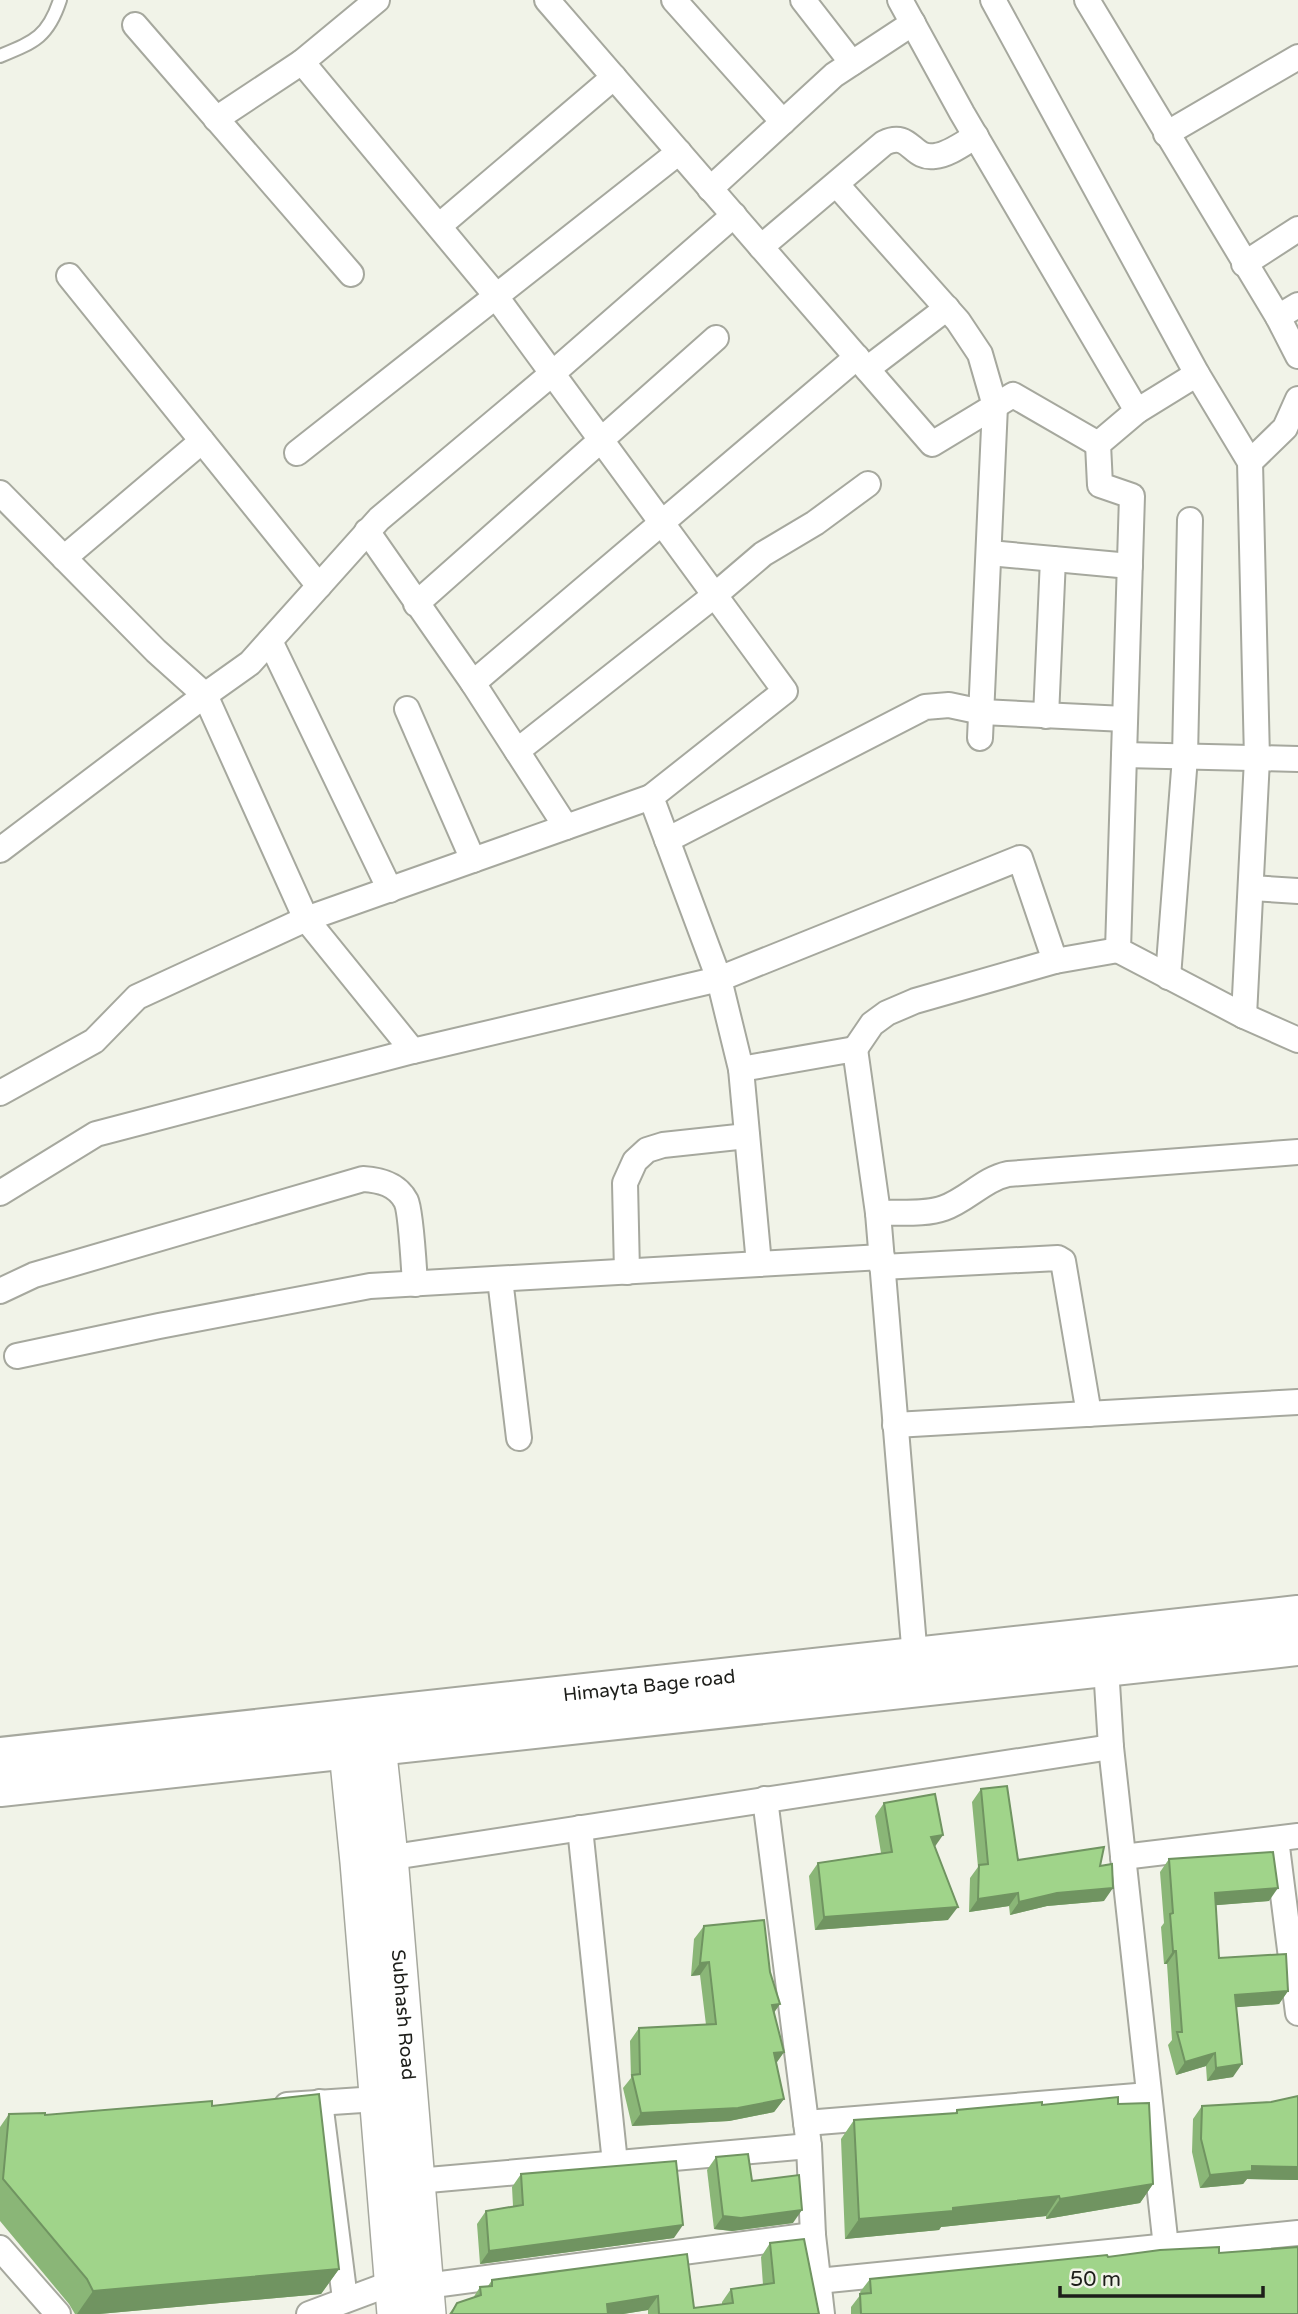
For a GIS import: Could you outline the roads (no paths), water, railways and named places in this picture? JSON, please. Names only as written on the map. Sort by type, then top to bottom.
[{"type":"main road","name":"Himayta Bage road","points":[[0,1757],[361,1733],[915,1658],[1298,1615]]},
{"type":"main road","points":[[0,1787],[361,1733],[1106,1667],[1298,1646]]},
{"type":"street","points":[[216,119],[302,62],[377,0]]},
{"type":"street","points":[[547,0],[932,444],[1013,395],[1098,444]]},
{"type":"street","points":[[674,0],[782,122]]},
{"type":"street","points":[[803,0],[852,64]]},
{"type":"street","points":[[900,0],[976,136],[1138,411]]},
{"type":"street","points":[[993,0],[1197,374],[1250,461],[1257,759],[1244,1016]]},
{"type":"street","points":[[1097,4],[1166,134],[1244,264],[1288,311],[1298,356]]},
{"type":"street","points":[[710,189],[834,75],[913,23]]},
{"type":"street","points":[[135,26],[351,274]]},
{"type":"street","points":[[1166,134],[1298,57]]},
{"type":"street","points":[[0,1093],[94,1041],[137,997],[306,919],[651,797],[785,691],[496,296],[302,62]]},
{"type":"street","points":[[439,226],[614,77]]},
{"type":"street","points":[[761,247],[893,138],[902,139],[924,156],[936,156],[976,136]]},
{"type":"street","points":[[297,453],[678,152]]},
{"type":"street","points":[[837,185],[947,308],[980,354],[995,406],[980,738]]},
{"type":"street","points":[[0,850],[250,663],[379,519],[734,215]]},
{"type":"street","points":[[1244,264],[1298,229]]},
{"type":"street","points":[[69,276],[319,586]]},
{"type":"street","points":[[473,683],[662,523],[862,363],[947,308]]},
{"type":"street","points":[[416,604],[716,338]]},
{"type":"street","points":[[1098,444],[1138,411],[1197,374]]},
{"type":"street","points":[[1250,461],[1285,428],[1298,399]]},
{"type":"street","points":[[64,558],[202,441]]},
{"type":"street","points":[[1098,444],[1100,485],[1132,496],[1118,950]]},
{"type":"street","points":[[517,751],[763,554],[815,523],[868,484]]},
{"type":"street","points":[[0,494],[156,651],[205,695],[306,919],[413,1051]]},
{"type":"street","points":[[1168,977],[1185,757],[1190,520]]},
{"type":"street","points":[[367,531],[473,683],[566,827]]},
{"type":"street","points":[[989,553],[1130,566]]},
{"type":"street","points":[[1046,716],[1053,559]]},
{"type":"street","points":[[270,641],[390,890]]},
{"type":"street","points":[[667,840],[901,717],[925,707],[949,705],[982,712],[1125,719]]},
{"type":"street","points":[[407,709],[473,860]]},
{"type":"street","points":[[1124,755],[1298,759]]},
{"type":"street","points":[[651,797],[719,979],[741,1069],[759,1264]]},
{"type":"street","points":[[0,1193],[96,1134],[413,1051],[719,979],[1020,858],[1055,961]]},
{"type":"street","points":[[1251,888],[1298,891]]},
{"type":"street","points":[[915,1658],[878,1213],[855,1049],[872,1024],[887,1013],[915,1001],[1055,961],[1118,950],[1244,1016],[1298,1040]]},
{"type":"street","points":[[741,1069],[855,1049]]},
{"type":"street","points":[[627,1272],[625,1183],[635,1161],[647,1150],[663,1145],[747,1136]]},
{"type":"street","points":[[878,1213],[945,1208],[995,1178],[1008,1174],[1298,1152]]},
{"type":"street","points":[[0,1291],[34,1275],[363,1180],[378,1180],[393,1186],[407,1202],[415,1284]]},
{"type":"street","points":[[16,1356],[370,1286],[759,1264],[1058,1258],[1063,1261],[1088,1414]]},
{"type":"street","points":[[500,1279],[519,1438]]},
{"type":"street","points":[[895,1424],[1298,1402]]},
{"type":"street","points":[[1106,1667],[1111,1747],[1166,2247]]},
{"type":"street","name":"Subhash Road","points":[[361,1733],[374,1860],[417,2181],[410,2299]]},
{"type":"street","points":[[374,1860],[1111,1747]]},
{"type":"street","points":[[765,1799],[808,2135],[813,2235],[822,2314]]},
{"type":"street","points":[[580,1828],[615,2163]]},
{"type":"street","points":[[1123,1857],[1287,1837],[1298,2013]]},
{"type":"street","name":"Subhash Road","points":[[374,1860],[377,2099],[410,2299]]},
{"type":"street","points":[[417,2181],[615,2163],[808,2135],[1149,2095]]},
{"type":"street","points":[[264,2106],[377,2099]]},
{"type":"street","points":[[320,2102],[345,2299]]},
{"type":"street","points":[[818,2281],[1298,2233]]},
{"type":"street","points":[[309,2314],[345,2299],[410,2299],[813,2235]]},
{"type":"street","points":[[0,2248],[58,2314]]},
{"type":"lane","points":[[0,55],[32,43],[53,21],[60,0]]}]
